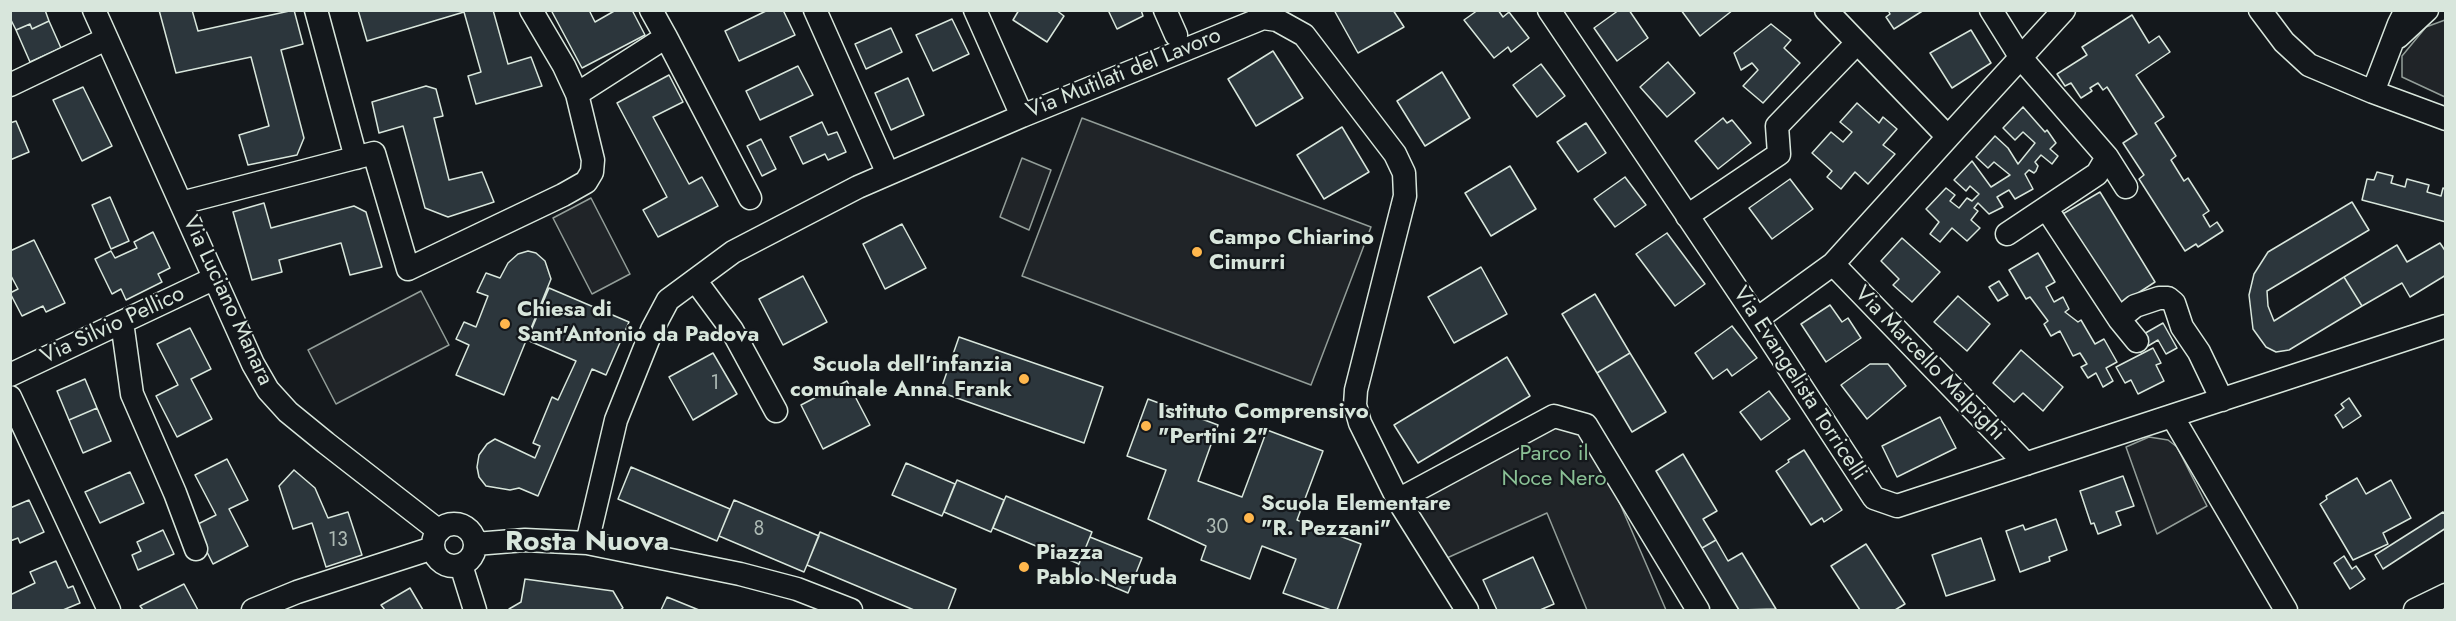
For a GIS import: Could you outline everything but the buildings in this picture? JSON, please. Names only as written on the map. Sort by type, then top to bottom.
[{"type":"street","name":"Via Luciano Manara","points":[[94,10],[253,364],[277,401],[436,539]]},
{"type":"street","points":[[316,10],[356,158]]},
{"type":"street","points":[[181,203],[374,153],[408,269],[586,182],[592,172],[593,160],[577,94],[564,66],[531,10]]},
{"type":"street","points":[[651,10],[750,198]]},
{"type":"street","points":[[815,10],[888,174]]},
{"type":"street","points":[[975,10],[1022,116]]},
{"type":"street","points":[[1165,10],[1176,35]]},
{"type":"street","name":"Via Evangelista Torricelli","points":[[1549,10],[1757,319],[1874,498],[1897,506],[2445,326]]},
{"type":"street","points":[[1826,10],[1948,137]]},
{"type":"street","points":[[1991,10],[2021,58],[2108,157],[2126,187]]},
{"type":"street","points":[[2260,10],[2284,42],[2309,65],[2445,119]]},
{"type":"street","points":[[2373,92],[2406,10]]},
{"type":"street","points":[[2392,42],[2427,10]]},
{"type":"street","points":[[1757,319],[1833,264],[2021,58],[2051,16]]},
{"type":"street","name":"Via Mutilati del Lavoro","points":[[587,543],[616,420],[652,330],[668,300],[733,252],[858,187],[1022,116],[1263,18],[1277,20],[1304,34],[1395,154],[1404,173],[1405,196],[1356,390],[1355,405],[1359,423],[1398,500],[1467,610]]},
{"type":"street","points":[[577,94],[666,37]]},
{"type":"street","points":[[10,85],[106,39]]},
{"type":"street","points":[[1687,216],[1779,154],[1777,126],[1857,43]]},
{"type":"street","points":[[2007,234],[2097,174],[2108,157]]},
{"type":"street","points":[[2046,208],[2119,319],[2137,341]]},
{"type":"street","name":"Via Marcello Malpighi","points":[[1833,264],[2026,464]]},
{"type":"street","name":"Via Silvio Pellico","points":[[10,375],[215,278]]},
{"type":"street","points":[[695,280],[732,330],[776,411]]},
{"type":"street","points":[[2119,319],[2135,306],[2159,298],[2168,298],[2174,303],[2182,327],[2199,352],[2222,400]]},
{"type":"street","points":[[122,322],[132,394],[175,493],[196,549]]},
{"type":"street","points":[[10,396],[109,610]]},
{"type":"street","points":[[1398,500],[1554,416],[1586,425],[1698,610]]},
{"type":"street","points":[[2172,417],[2286,610]]},
{"type":"street","points":[[254,610],[436,539],[451,524],[458,524],[470,531],[476,544],[472,557],[460,566],[454,567],[443,563],[435,554],[436,539]]},
{"type":"street","points":[[476,544],[525,540],[587,543],[740,574],[797,589],[851,610]]},
{"type":"street","points":[[460,566],[475,610]]},
{"type":"street","points":[[2415,610],[2445,595]]},
{"type":"green space","points":[[2446,20],[2445,97],[2402,77],[2402,56],[2426,27]]},
{"type":"green space","name":"Campo Chiarino Cimurri","points":[[1082,118],[1371,227],[1311,385],[1022,276]]},
{"type":"green space","points":[[1022,158],[1051,170],[1029,230],[1000,217]]},
{"type":"green space","points":[[591,198],[630,274],[592,294],[553,218]]},
{"type":"green space","points":[[421,291],[449,345],[336,404],[308,350]]},
{"type":"green space","name":"Parco il Noce Nero","points":[[1554,416],[1586,425],[1666,610],[1587,610],[1547,513],[1438,562],[1398,500]]},
{"type":"green space","points":[[2149,437],[2168,440],[2177,447],[2207,506],[2157,534],[2126,447]]},
{"type":"place","name":"Campo Chiarino Cimurri","points":[[1197,252]]},
{"type":"place","name":"Chiesa di Sant'Antonio da Padova","points":[[505,324]]},
{"type":"place","name":"Scuola dell'infanzia comunale Anna Frank","points":[[1024,379]]},
{"type":"place","name":"Istituto Comprensivo \"Pertini 2\"","points":[[1146,426]]},
{"type":"place","name":"Scuola Elementare \"R. Pezzani\"","points":[[1249,518]]},
{"type":"place","name":"Piazza Pablo Neruda","points":[[1024,567]]},
{"type":"district","name":"Rosta Nuova","points":[[587,543]]}]
